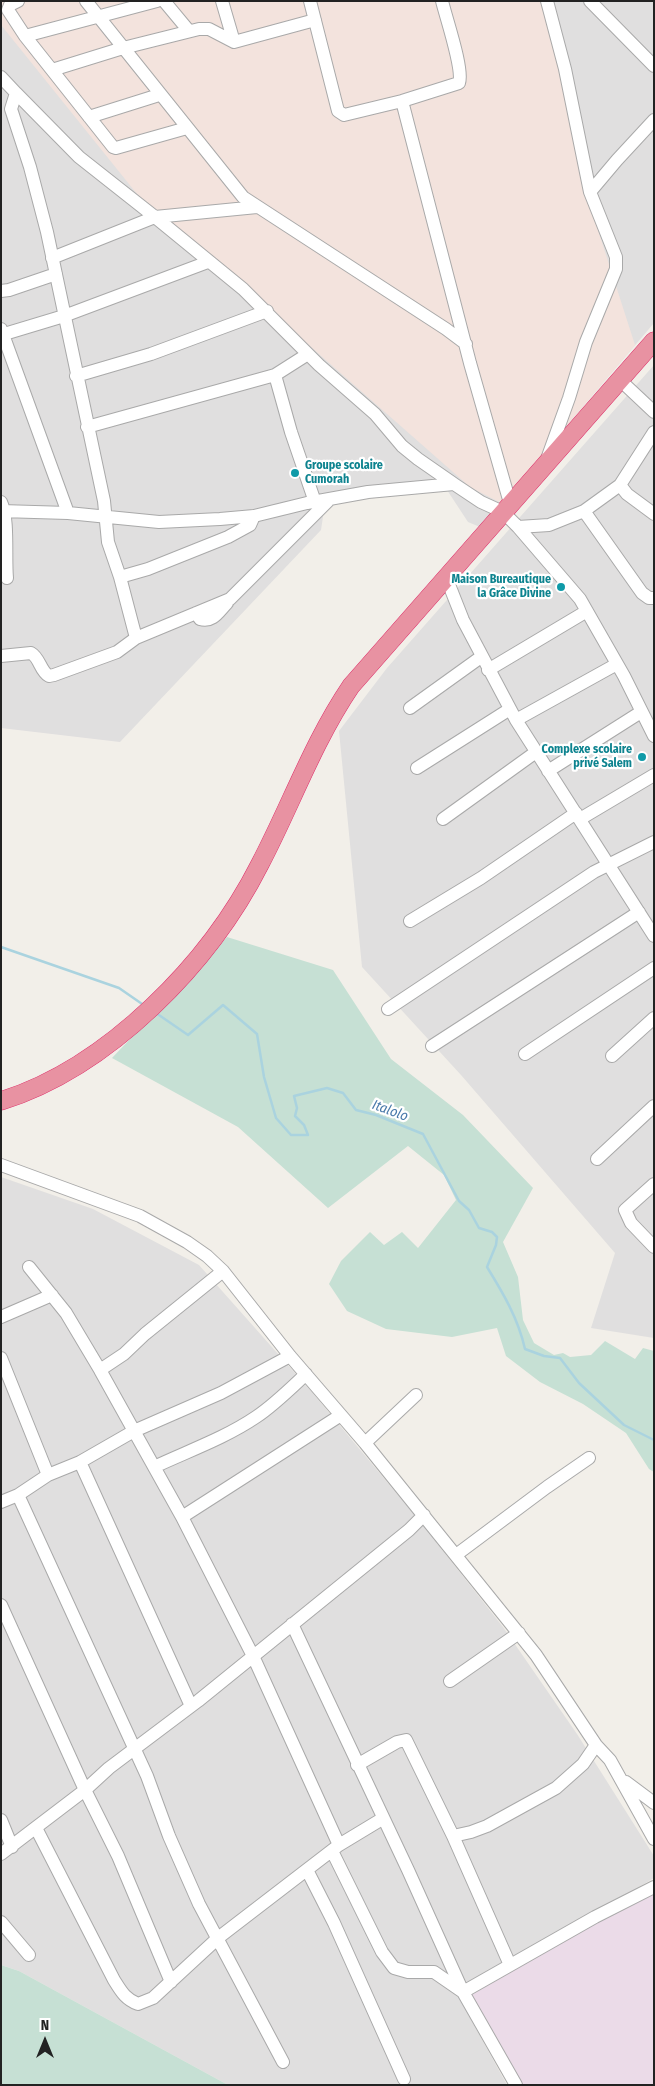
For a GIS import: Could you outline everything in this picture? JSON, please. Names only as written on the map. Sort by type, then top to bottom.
[{"type":"highway","points":[[1,1101],[39,1086],[72,1068],[151,1008],[209,945],[244,894],[261,863],[322,733],[351,686],[654,341]]},
{"type":"street","points":[[18,1],[10,5],[8,10],[52,70],[113,147],[116,148],[187,128]]},
{"type":"street","points":[[86,1],[235,188],[257,207],[446,329],[466,344]]},
{"type":"street","points":[[26,36],[157,1]]},
{"type":"street","points":[[164,1],[189,31]]},
{"type":"street","points":[[222,1],[234,42]]},
{"type":"street","points":[[310,1],[338,111],[344,115],[402,101],[459,84],[461,80],[459,63],[442,1]]},
{"type":"street","points":[[545,464],[569,398],[586,342],[616,269],[616,257],[590,192],[565,69],[548,1]]},
{"type":"street","points":[[590,1],[654,66]]},
{"type":"street","points":[[52,70],[123,48],[189,31],[209,29],[234,42],[315,20]]},
{"type":"street","points":[[1,77],[79,158],[155,217],[267,311],[308,354],[374,414],[402,446],[481,502],[507,508]]},
{"type":"street","points":[[16,93],[6,110],[30,167],[56,274],[105,516],[108,542],[120,577],[136,638]]},
{"type":"street","points":[[89,117],[160,95]]},
{"type":"street","points":[[402,101],[507,508],[518,527],[572,590],[587,611],[654,736]]},
{"type":"street","points":[[590,192],[654,120]]},
{"type":"street","points":[[52,258],[155,217],[257,207]]},
{"type":"street","points":[[68,513],[2,332],[64,316],[208,262]]},
{"type":"street","points":[[1,290],[9,290],[56,274]]},
{"type":"street","points":[[76,376],[151,354],[267,311]]},
{"type":"street","points":[[87,427],[275,374],[308,354]]},
{"type":"street","points":[[275,374],[291,432],[315,502]]},
{"type":"street","points":[[620,380],[654,412]]},
{"type":"street","points":[[518,527],[549,525],[584,511],[620,485],[654,432]]},
{"type":"street","points":[[7,578],[3,508],[159,522],[254,516],[368,492],[454,484]]},
{"type":"street","points":[[620,485],[627,494],[654,514]]},
{"type":"street","points":[[1,656],[24,653],[34,655],[44,674],[49,676],[117,652],[136,638],[230,600],[330,499]]},
{"type":"street","points":[[584,511],[642,594],[652,600]]},
{"type":"street","points":[[120,577],[148,569],[228,537],[250,525],[254,516]]},
{"type":"street","points":[[446,577],[463,620],[513,715],[654,936]]},
{"type":"street","points":[[488,670],[587,611]]},
{"type":"street","points":[[410,708],[481,657]]},
{"type":"street","points":[[417,768],[513,715],[617,664]]},
{"type":"street","points":[[548,771],[642,712]]},
{"type":"street","points":[[443,819],[536,752]]},
{"type":"street","points":[[410,921],[482,878],[578,816],[654,775]]},
{"type":"street","points":[[388,1008],[609,864],[654,842]]},
{"type":"street","points":[[432,1046],[639,912]]},
{"type":"street","points":[[525,1054],[654,968]]},
{"type":"street","points":[[612,1056],[654,1018]]},
{"type":"street","points":[[597,1159],[654,1106]]},
{"type":"street","points":[[2,1166],[140,1216],[187,1242],[207,1256],[223,1271],[290,1356],[365,1443],[519,1633],[596,1745],[610,1760],[654,1839]]},
{"type":"street","points":[[654,1184],[625,1210],[631,1223],[654,1247]]},
{"type":"street","points":[[29,1267],[66,1313],[100,1370],[182,1518],[253,1656],[382,1952],[394,1968],[408,1972],[434,1972],[463,1992]]},
{"type":"street","points":[[100,1370],[124,1354],[145,1334],[223,1271]]},
{"type":"street","points":[[1,1317],[52,1295]]},
{"type":"street","points":[[1,1502],[18,1495],[48,1475],[80,1462],[134,1431],[221,1393],[290,1356]]},
{"type":"street","points":[[1,1358],[48,1475]]},
{"type":"street","points":[[154,1467],[236,1430],[274,1403],[306,1374]]},
{"type":"street","points":[[365,1443],[416,1395]]},
{"type":"street","points":[[182,1518],[341,1415]]},
{"type":"street","points":[[456,1555],[589,1458]]},
{"type":"street","points":[[80,1462],[191,1706]]},
{"type":"street","points":[[18,1495],[134,1748],[199,1904],[283,2062]]},
{"type":"street","points":[[1,1854],[85,1790],[108,1768],[191,1706],[410,1530],[424,1515]]},
{"type":"street","points":[[1,1605],[85,1790],[118,1856],[171,1982]]},
{"type":"street","points":[[292,1624],[357,1766],[408,1870],[463,1992],[516,2085]]},
{"type":"street","points":[[450,1681],[519,1633]]},
{"type":"street","points":[[357,1766],[397,1742],[406,1740],[453,1836],[510,1965]]},
{"type":"street","points":[[453,1836],[487,1826],[556,1788],[583,1764],[596,1745]]},
{"type":"street","points":[[620,1778],[654,1803]]},
{"type":"street","points":[[36,1828],[122,1994],[138,2004],[145,2003],[171,1982],[218,1938],[336,1848],[382,1819]]},
{"type":"street","points":[[1,1820],[12,1847]]},
{"type":"street","points":[[307,1870],[334,1924],[404,2079]]},
{"type":"street","points":[[463,1992],[595,1917],[654,1887]]},
{"type":"street","points":[[1,1922],[29,1955]]},
{"type":"shaded area","points":[[1,1],[654,1],[654,323],[480,527],[468,522],[447,490],[338,501],[324,510],[321,530],[120,742],[1,728]]},
{"type":"shaded area","points":[[1,1],[543,1],[587,196],[635,345],[501,503],[470,487],[137,194],[1,25]]},
{"type":"shaded area","points":[[654,365],[654,1338],[591,1328],[615,1253],[461,1075],[362,967],[339,731],[387,668]]},
{"type":"shaded area","points":[[1,1177],[93,1209],[199,1265],[311,1391],[413,1513],[503,1627],[577,1734],[654,1856],[654,1878],[458,1996],[507,2085],[228,2085],[19,1971],[1,1965]]},
{"type":"shaded area","points":[[654,1888],[654,2085],[516,2085],[471,1995]]},
{"type":"green space","points":[[227,937],[333,970],[391,1059],[463,1115],[533,1188],[503,1242],[518,1277],[523,1320],[534,1343],[554,1355],[563,1353],[570,1357],[591,1355],[605,1341],[635,1359],[643,1348],[654,1351],[654,1472],[649,1469],[626,1433],[583,1404],[540,1382],[506,1356],[497,1328],[452,1337],[386,1329],[347,1311],[329,1284],[341,1261],[370,1232],[384,1245],[402,1232],[418,1248],[456,1200],[444,1175],[408,1146],[328,1208],[238,1127],[112,1058]]},
{"type":"green space","points":[[1,1965],[19,1971],[228,2085],[1,2085]]},
{"type":"waterway","name":"Italolo","points":[[1,947],[119,988],[145,1006]]},
{"type":"waterway","name":"Italolo","points":[[156,1013],[188,1035],[223,1005],[257,1034],[264,1077],[276,1118],[291,1135],[308,1135],[304,1125],[295,1116],[297,1108],[294,1096],[327,1088],[343,1093],[356,1110],[376,1115],[423,1134],[459,1201],[469,1210],[479,1228],[492,1232],[497,1237],[496,1245],[487,1267],[514,1316],[525,1349],[544,1356],[560,1358],[579,1383],[624,1425],[654,1440]]},
{"type":"place","name":"Groupe scolaire Cumorah","points":[[295,473]]},
{"type":"place","name":"Maison Bureautique la Grâce Divine","points":[[561,587]]},
{"type":"place","name":"Complexe scolaire privé Salem","points":[[642,757]]}]
